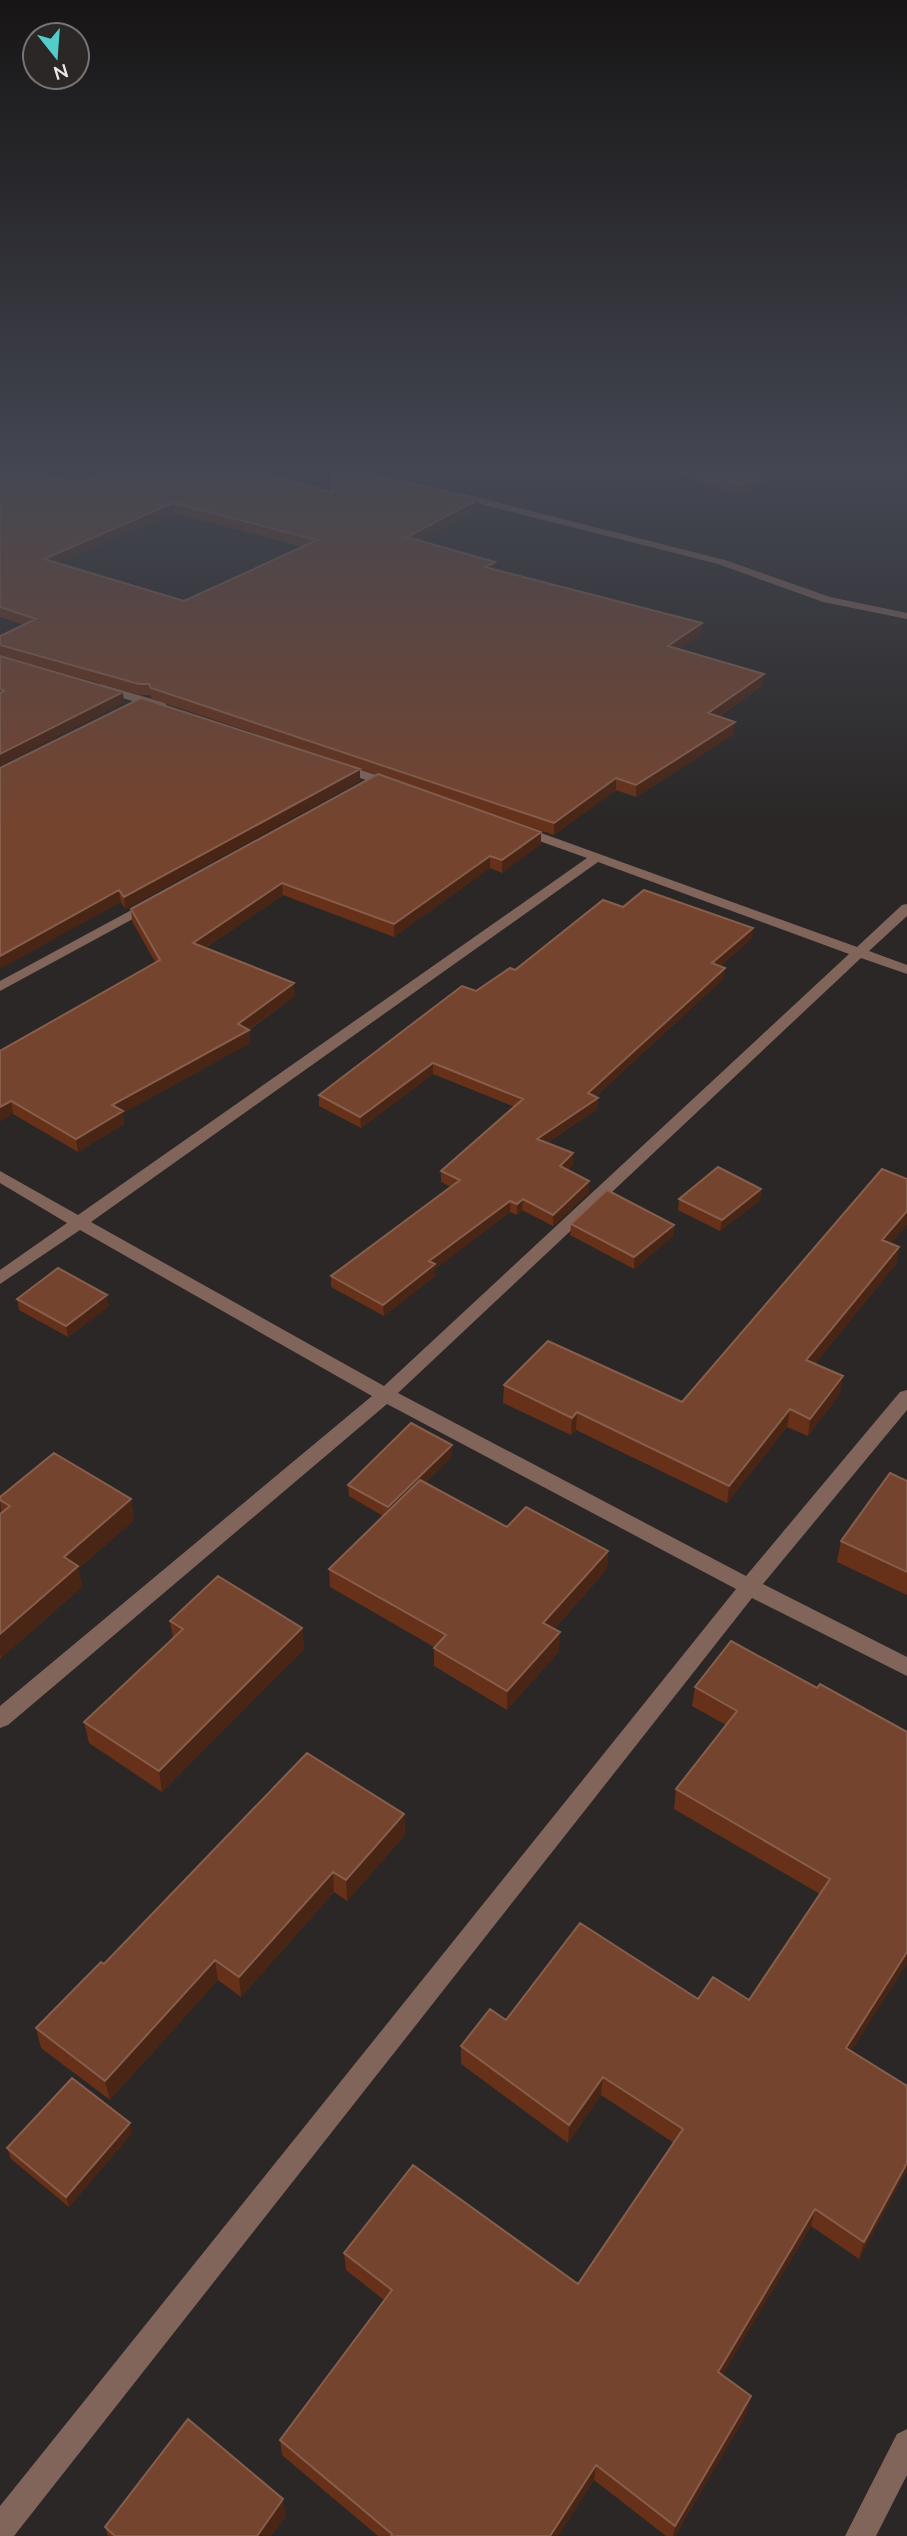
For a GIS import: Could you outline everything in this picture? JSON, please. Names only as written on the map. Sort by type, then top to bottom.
[{"type":"street","points":[[792,587],[827,600],[906,614]]},
{"type":"street","points":[[92,685],[171,709]]},
{"type":"street","points":[[121,713],[145,700]]},
{"type":"street","points":[[325,762],[370,783],[402,789]]},
{"type":"street","points":[[506,825],[907,970]]},
{"type":"street","points":[[0,1278],[597,856]]},
{"type":"street","points":[[0,987],[158,900]]},
{"type":"street","points":[[0,1719],[384,1395],[907,908]]},
{"type":"street","points":[[0,1176],[384,1395],[907,1667]]},
{"type":"street","points":[[0,2530],[749,1587],[907,1396]]},
{"type":"street","points":[[860,2536],[907,2444]]},
{"type":"building","points":[[0,587],[138,587],[184,601],[214,587],[564,587],[702,623],[668,646],[764,674],[708,713],[735,722],[636,785],[616,778],[554,823],[151,688],[149,684],[139,684],[0,645],[0,636],[36,619],[0,607]]},
{"type":"building","points":[[0,656],[123,692],[0,754],[0,693],[4,691],[0,689]]},
{"type":"building","points":[[141,698],[360,769],[124,897],[119,890],[0,956],[0,768]]},
{"type":"building","points":[[378,774],[541,832],[502,860],[490,856],[394,924],[282,883],[193,943],[294,983],[238,1024],[249,1030],[112,1105],[123,1111],[76,1139],[11,1101],[0,1107],[0,1051],[160,960],[131,909]]},
{"type":"building","points":[[644,890],[753,928],[712,963],[725,968],[588,1093],[598,1098],[537,1139],[573,1153],[560,1166],[589,1181],[553,1215],[523,1199],[517,1204],[510,1201],[429,1261],[435,1264],[383,1305],[331,1276],[460,1180],[441,1171],[523,1099],[433,1063],[360,1117],[319,1095],[462,986],[476,991],[510,968],[515,970],[603,900],[623,907]]},
{"type":"building","points":[[718,1167],[761,1189],[722,1220],[679,1199]]},
{"type":"building","points":[[882,1169],[907,1179],[907,1211],[882,1240],[899,1247],[806,1360],[843,1376],[810,1419],[790,1409],[729,1486],[577,1412],[572,1418],[504,1385],[548,1341],[682,1402]]},
{"type":"building","points":[[607,1190],[674,1225],[634,1257],[571,1224]]},
{"type":"building","points":[[58,1268],[107,1295],[66,1326],[17,1299]]},
{"type":"building","points":[[411,1423],[452,1445],[388,1507],[348,1485]]},
{"type":"building","points":[[54,1453],[131,1499],[64,1557],[78,1566],[0,1634],[0,1514],[10,1506],[0,1500],[0,1497]]},
{"type":"building","points":[[890,1473],[907,1481],[907,1572],[841,1541]]},
{"type":"building","points":[[420,1480],[507,1527],[526,1507],[608,1551],[543,1623],[560,1632],[507,1691],[434,1648],[446,1635],[329,1569]]},
{"type":"building","points":[[218,1576],[302,1628],[159,1771],[84,1722],[183,1629],[170,1621]]},
{"type":"building","points":[[731,1641],[817,1688],[820,1684],[907,1732],[907,1952],[846,2048],[907,2086],[907,2163],[864,2242],[815,2209],[718,2372],[751,2396],[675,2526],[596,2465],[550,2536],[391,2536],[392,2534],[280,2440],[392,2290],[344,2253],[413,2165],[578,2284],[683,2129],[603,2077],[569,2125],[461,2046],[490,2009],[506,2020],[580,1923],[698,1999],[713,1977],[749,2000],[830,1879],[676,1789],[737,1711],[695,1687]]},
{"type":"building","points":[[307,1753],[404,1814],[346,1880],[333,1872],[239,1977],[215,1960],[105,2081],[36,2028],[101,1962],[104,1964]]},
{"type":"building","points":[[72,2078],[130,2123],[66,2197],[7,2148]]},
{"type":"building","points":[[188,2419],[283,2499],[257,2536],[115,2536],[105,2527]]}]
